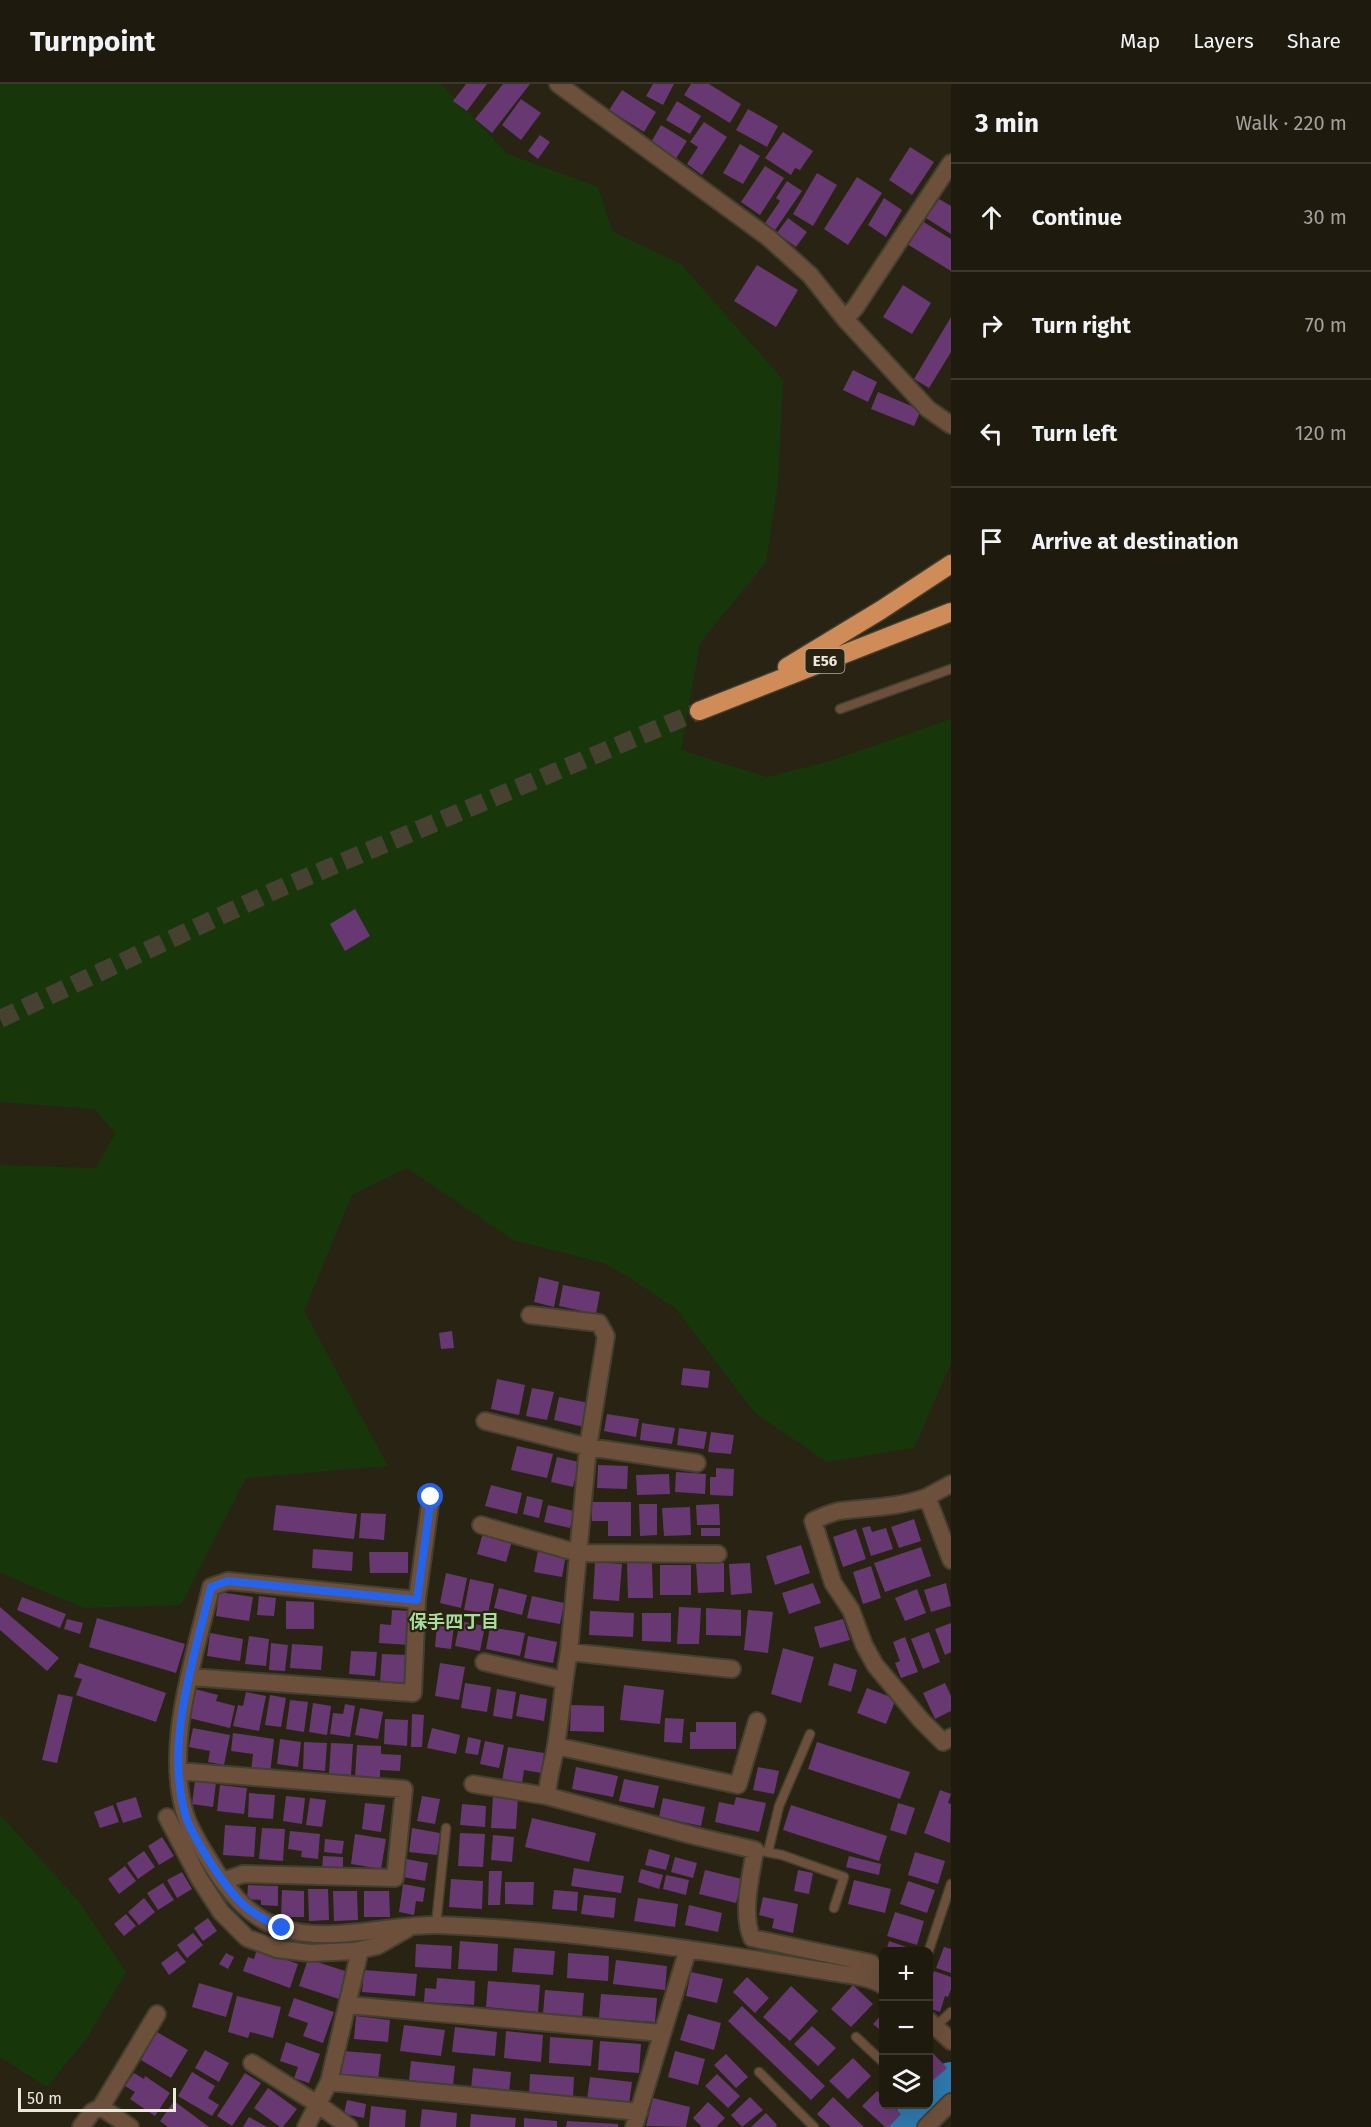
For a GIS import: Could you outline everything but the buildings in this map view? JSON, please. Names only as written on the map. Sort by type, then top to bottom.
[{"type":"highway","points":[[742,694],[881,610],[951,564]]},
{"type":"highway","name":"E56","points":[[699,711],[951,612]]},
{"type":"street","points":[[558,84],[769,238],[810,275],[845,319],[928,409],[951,425]]},
{"type":"street","points":[[845,319],[855,308],[951,163]]},
{"type":"street","points":[[530,1315],[599,1323],[606,1336],[588,1447],[569,1652],[563,1680],[556,1746],[548,1774],[548,1796]]},
{"type":"street","points":[[485,1421],[588,1447],[697,1463]]},
{"type":"street","points":[[951,1484],[910,1503],[837,1512],[813,1521],[833,1582],[851,1610],[864,1645],[875,1665],[914,1712],[943,1742],[951,1737]]},
{"type":"street","points":[[190,1677],[413,1694],[417,1600],[431,1497]]},
{"type":"street","points":[[927,1497],[951,1560]]},
{"type":"street","points":[[481,1524],[578,1553],[718,1554]]},
{"type":"street","points":[[417,1600],[228,1581],[211,1587],[182,1719],[178,1771],[186,1817],[201,1848],[239,1903],[258,1918],[282,1928],[318,1933],[355,1933],[416,1925],[552,1933],[688,1949],[854,1976],[879,1983]]},
{"type":"street","points":[[569,1652],[732,1669]]},
{"type":"street","points":[[484,1662],[563,1680]]},
{"type":"street","points":[[556,1746],[738,1785],[757,1721]]},
{"type":"street","points":[[178,1771],[404,1789],[395,1878],[243,1874],[223,1881]]},
{"type":"street","points":[[473,1784],[548,1796],[695,1836],[761,1851],[748,1896],[747,1928],[752,1938],[871,1963],[879,1980]]},
{"type":"street","points":[[167,1816],[199,1878],[221,1912],[247,1938],[277,1949],[310,1953],[360,1950],[377,1946],[416,1925]]},
{"type":"street","points":[[329,2082],[636,2120],[688,1949]]},
{"type":"street","points":[[306,2127],[329,2082],[360,1950]]},
{"type":"street","points":[[348,2005],[662,2033]]},
{"type":"street","points":[[81,2127],[92,2112],[101,2107],[157,2014]]},
{"type":"street","points":[[933,2028],[951,2041]]},
{"type":"street","points":[[252,2063],[319,2105],[348,2127]]},
{"type":"street","points":[[926,2127],[951,2102]]},
{"type":"street","points":[[101,2107],[130,2127]]},
{"type":"lane","points":[[840,709],[951,669]]},
{"type":"lane","points":[[810,1734],[761,1851],[782,1855],[844,1877],[834,1908]]},
{"type":"lane","points":[[436,1925],[446,1828]]},
{"type":"lane","points":[[930,1947],[951,1884]]},
{"type":"lane","points":[[933,2026],[951,2012]]},
{"type":"lane","points":[[856,2037],[879,2058]]},
{"type":"lane","points":[[759,2072],[814,2127]]},
{"type":"green space","points":[[0,84],[441,84],[508,154],[598,187],[612,231],[681,264],[783,380],[778,482],[766,562],[700,643],[681,750],[767,777],[827,762],[951,719],[951,1363],[914,1448],[827,1462],[755,1413],[675,1308],[604,1263],[513,1240],[407,1168],[352,1195],[304,1311],[388,1466],[246,1478],[181,1605],[84,1608],[0,1573],[0,1165],[95,1168],[115,1134],[95,1109],[0,1102]]},
{"type":"green space","points":[[0,1815],[77,1899],[126,1972],[87,2038],[47,2087],[0,2057]]},
{"type":"waterway","points":[[907,2127],[951,2081]]},
{"type":"tunnel","points":[[0,1019],[276,890],[699,711]]},
{"type":"district","name":"保手四丁目","points":[[454,1622]]},
{"type":"route","points":[[282,1928],[258,1918],[239,1903],[201,1848],[186,1817],[178,1771],[182,1719],[211,1587],[228,1581],[417,1600],[431,1497]]}]
